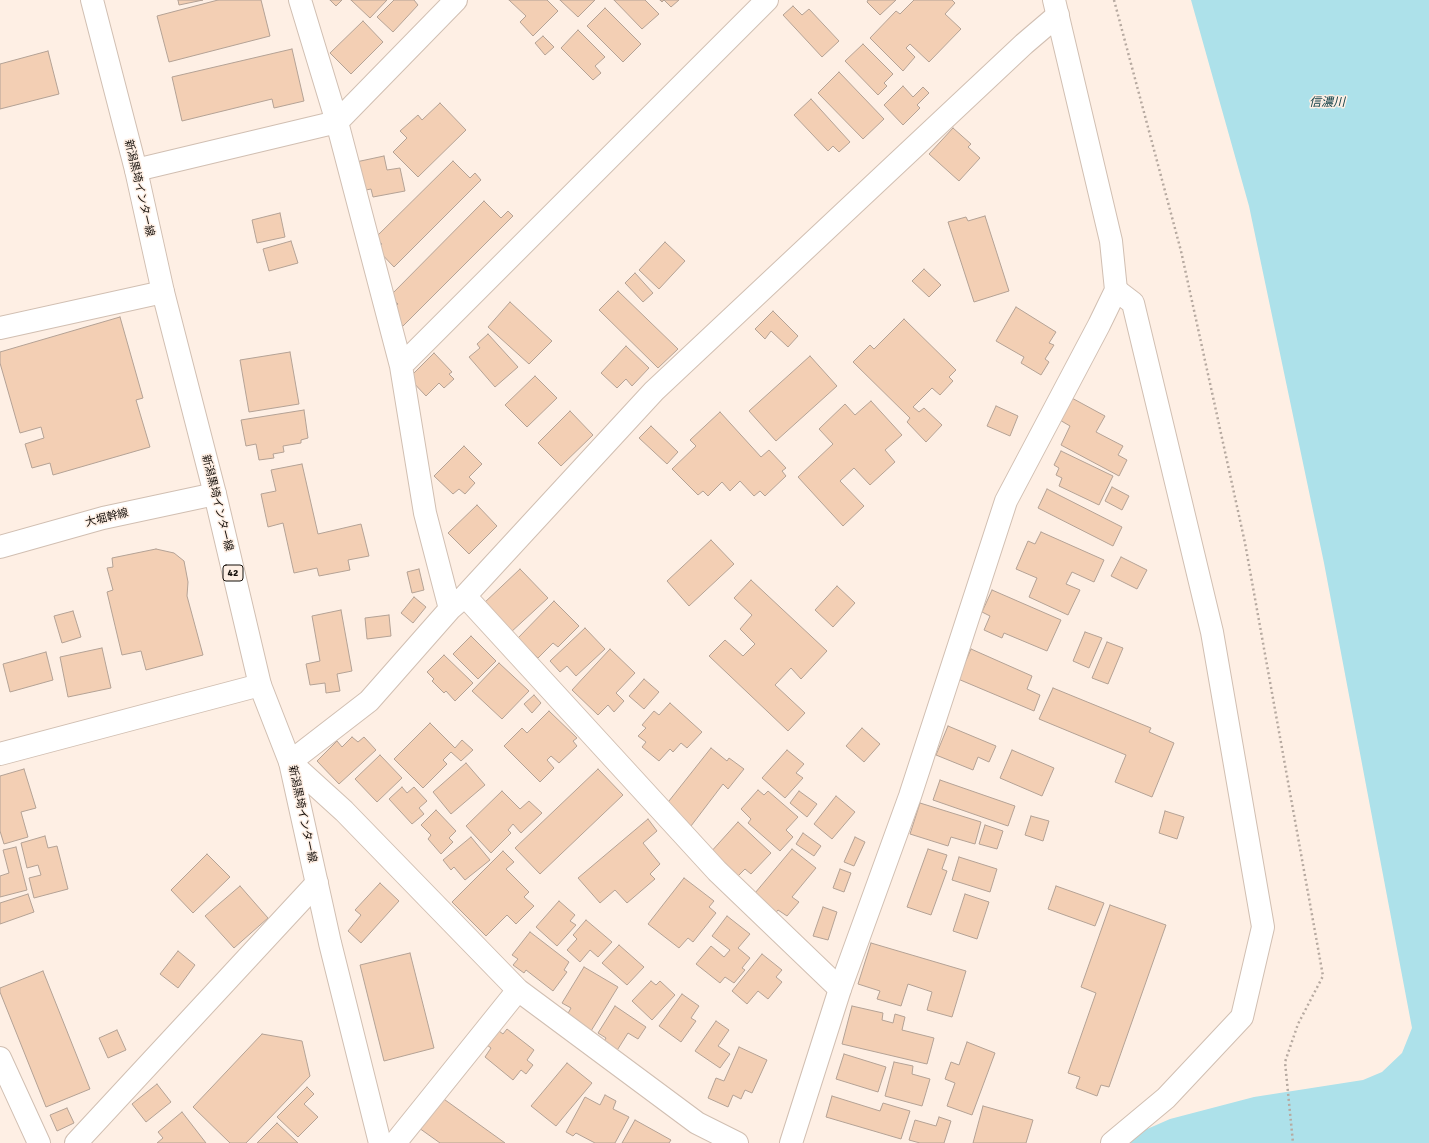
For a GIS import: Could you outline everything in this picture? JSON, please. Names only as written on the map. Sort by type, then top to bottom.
[{"type":"street","name":"新潟黒埼インター線","points":[[92,0],[136,170],[163,292],[215,494],[260,685],[290,762],[330,943],[380,1143]]},
{"type":"street","points":[[300,0],[337,122],[400,366],[425,513],[457,603],[717,871],[840,989]]},
{"type":"street","points":[[136,170],[337,122],[456,0]]},
{"type":"street","points":[[400,366],[767,0]]},
{"type":"street","points":[[791,1143],[840,989],[910,796],[1006,501],[1116,290],[1111,241],[1056,8]]},
{"type":"street","points":[[737,1143],[697,1122],[518,990],[344,811],[290,762],[369,701],[457,603],[654,391],[1024,44],[1056,8]]},
{"type":"street","points":[[1112,1143],[1166,1098],[1242,1016],[1263,927],[1212,632],[1134,303],[1116,290]]},
{"type":"street","points":[[0,328],[163,292]]},
{"type":"street","name":"大堀幹線","points":[[0,547],[103,518],[215,494]]},
{"type":"street","points":[[0,754],[260,685]]},
{"type":"street","points":[[76,1143],[317,883]]},
{"type":"street","points":[[395,1143],[518,990]]},
{"type":"street","points":[[0,1058],[39,1143]]},
{"type":"path","points":[[1114,0],[1181,251],[1245,543],[1323,976],[1298,1024],[1285,1062],[1294,1143]]},
{"type":"water","name":"信濃川","points":[[1191,0],[1429,0],[1429,1143],[1125,1143],[1138,1133],[1170,1119],[1254,1097],[1363,1080],[1382,1072],[1402,1053],[1412,1028],[1324,563],[1249,206]]},
{"type":"building","points":[[178,0],[203,0],[179,5]]},
{"type":"building","points":[[218,0],[261,0],[270,36],[169,62],[157,16]]},
{"type":"building","points":[[330,0],[342,0],[336,6]]},
{"type":"building","points":[[351,0],[387,0],[370,18]]},
{"type":"building","points":[[394,0],[414,0],[418,5],[393,32],[377,17]]},
{"type":"building","points":[[509,0],[547,0],[558,11],[533,36],[520,22],[526,16]]},
{"type":"building","points":[[560,0],[595,0],[578,17]]},
{"type":"building","points":[[614,0],[645,0],[659,14],[642,29]]},
{"type":"building","points":[[664,0],[679,0],[671,7]]},
{"type":"building","points":[[868,0],[896,0],[880,15],[867,2]]},
{"type":"building","points":[[914,0],[952,0],[955,3],[945,14],[961,29],[929,62],[910,44],[906,48],[915,57],[903,71],[870,38],[896,11],[900,14]]},
{"type":"building","points":[[793,6],[802,15],[809,9],[839,41],[822,57],[783,15]]},
{"type":"building","points":[[605,8],[641,44],[623,62],[587,26]]},
{"type":"building","points":[[363,21],[383,42],[351,74],[330,53]]},
{"type":"building","points":[[578,30],[605,57],[595,66],[601,73],[593,80],[561,48]]},
{"type":"building","points":[[543,36],[554,47],[545,55],[535,43]]},
{"type":"building","points":[[863,44],[893,74],[884,83],[887,86],[878,95],[845,61]]},
{"type":"building","points":[[292,49],[304,101],[274,108],[272,99],[182,121],[172,77]]},
{"type":"building","points":[[48,51],[59,94],[0,109],[0,64]]},
{"type":"building","points":[[839,72],[884,119],[863,139],[818,93]]},
{"type":"building","points":[[903,86],[913,97],[923,87],[929,93],[917,105],[920,108],[903,125],[884,105]]},
{"type":"building","points":[[811,99],[850,142],[839,152],[833,146],[828,151],[794,115]]},
{"type":"building","points":[[440,103],[466,130],[418,177],[393,152],[407,138],[400,131],[418,115],[422,120]]},
{"type":"building","points":[[953,128],[971,144],[968,147],[980,158],[959,181],[929,154]]},
{"type":"building","points":[[384,156],[387,170],[400,168],[405,191],[373,197],[371,189],[361,191],[356,162]]},
{"type":"building","points":[[453,161],[470,178],[475,173],[481,180],[394,267],[377,249],[382,244],[375,238]]},
{"type":"building","points":[[484,201],[501,218],[508,211],[513,216],[403,326],[390,312],[398,304],[390,296]]},
{"type":"building","points":[[280,213],[285,237],[257,243],[252,220]]},
{"type":"building","points":[[985,216],[1009,291],[974,302],[948,222],[966,217],[968,221]]},
{"type":"building","points":[[291,241],[298,263],[269,271],[263,249]]},
{"type":"building","points":[[665,242],[685,261],[659,289],[639,270]]},
{"type":"building","points":[[924,269],[941,285],[929,297],[912,281]]},
{"type":"building","points":[[635,273],[653,293],[643,302],[625,283]]},
{"type":"building","points":[[618,291],[678,349],[658,368],[599,310]]},
{"type":"building","points":[[510,302],[552,341],[529,364],[488,327]]},
{"type":"building","points":[[1016,307],[1056,332],[1049,343],[1054,345],[1045,359],[1049,362],[1041,375],[1021,363],[1024,357],[996,341]]},
{"type":"building","points":[[773,311],[798,336],[788,347],[771,331],[765,339],[755,329]]},
{"type":"building","points":[[120,317],[143,398],[136,400],[150,447],[53,475],[50,463],[32,468],[25,444],[44,438],[41,427],[20,433],[0,363],[0,352]]},
{"type":"building","points":[[904,319],[956,370],[949,377],[953,381],[940,395],[932,388],[913,407],[919,412],[924,408],[942,425],[926,442],[907,422],[910,418],[853,362],[870,345],[874,349]]},
{"type":"building","points":[[488,334],[518,367],[495,387],[469,357],[480,348],[477,344]]},
{"type":"building","points":[[626,346],[649,368],[632,386],[626,379],[617,388],[601,373]]},
{"type":"building","points":[[290,352],[299,404],[249,412],[240,360]]},
{"type":"building","points":[[434,353],[452,372],[449,374],[454,379],[444,388],[439,383],[426,396],[409,378]]},
{"type":"building","points":[[810,356],[837,386],[776,441],[749,411]]},
{"type":"building","points":[[535,376],[557,398],[527,427],[505,405]]},
{"type":"building","points":[[1070,397],[1105,416],[1096,432],[1123,446],[1118,455],[1127,460],[1119,476],[1061,445],[1070,426],[1058,419]]},
{"type":"building","points":[[871,401],[902,435],[885,450],[895,462],[870,485],[854,468],[840,481],[864,506],[843,526],[798,477],[833,444],[819,429],[845,404],[855,415]]},
{"type":"building","points":[[996,406],[1018,416],[1010,436],[987,426]]},
{"type":"building","points":[[304,410],[308,438],[301,440],[301,443],[283,446],[284,452],[273,454],[274,458],[259,460],[256,444],[246,446],[241,420]]},
{"type":"building","points":[[570,411],[593,435],[561,466],[538,443]]},
{"type":"building","points":[[720,412],[761,457],[769,450],[786,468],[782,471],[786,476],[765,496],[760,491],[754,496],[740,481],[730,491],[722,482],[708,496],[703,491],[698,495],[672,469],[696,446],[690,440]]},
{"type":"building","points":[[651,426],[678,452],[667,464],[639,438]]},
{"type":"building","points":[[464,446],[482,464],[469,477],[475,483],[465,494],[459,489],[453,494],[434,476]]},
{"type":"building","points":[[1061,451],[1113,476],[1099,505],[1059,486],[1062,478],[1056,475],[1059,468],[1054,465]]},
{"type":"building","points":[[302,464],[318,534],[361,524],[369,556],[348,560],[350,570],[319,576],[317,568],[294,573],[283,523],[268,527],[261,494],[276,491],[271,470]]},
{"type":"building","points":[[1112,487],[1129,496],[1122,510],[1105,501]]},
{"type":"building","points":[[1047,489],[1122,527],[1113,546],[1038,508]]},
{"type":"building","points":[[477,505],[497,526],[469,554],[448,533]]},
{"type":"building","points":[[1041,532],[1104,560],[1094,582],[1072,572],[1066,584],[1080,590],[1068,615],[1029,597],[1037,578],[1016,569],[1028,541],[1035,544]]},
{"type":"building","points":[[711,540],[734,564],[689,606],[667,581]]},
{"type":"building","points":[[156,549],[174,553],[184,561],[188,582],[187,596],[203,655],[146,670],[141,651],[122,655],[107,592],[113,590],[107,568],[113,567],[112,558]]},
{"type":"building","points":[[1121,557],[1147,570],[1137,589],[1111,576]]},
{"type":"building","points":[[419,569],[424,590],[412,593],[407,572]]},
{"type":"building","points":[[520,569],[548,598],[510,633],[483,604]]},
{"type":"building","points":[[751,580],[827,651],[801,679],[791,668],[775,685],[805,713],[788,731],[709,656],[725,640],[743,656],[755,644],[740,629],[752,615],[734,598]]},
{"type":"building","points":[[837,586],[855,603],[833,627],[815,610]]},
{"type":"building","points":[[992,590],[1061,620],[1047,651],[1004,633],[1002,638],[984,630],[990,616],[982,612]]},
{"type":"building","points":[[414,597],[426,607],[413,623],[401,613]]},
{"type":"building","points":[[554,601],[579,626],[558,647],[553,643],[538,658],[518,638]]},
{"type":"building","points":[[341,610],[352,671],[337,674],[340,691],[326,693],[325,683],[310,685],[306,664],[320,661],[312,616]]},
{"type":"building","points":[[73,611],[81,637],[62,643],[54,616]]},
{"type":"building","points":[[389,615],[391,636],[367,639],[365,618]]},
{"type":"building","points":[[585,628],[605,649],[576,676],[567,666],[560,672],[550,661]]},
{"type":"building","points":[[1085,632],[1102,638],[1089,668],[1073,661]]},
{"type":"building","points":[[471,636],[496,661],[478,679],[453,654]]},
{"type":"building","points":[[1107,642],[1123,648],[1108,684],[1092,678]]},
{"type":"building","points":[[102,648],[111,688],[68,697],[60,657]]},
{"type":"building","points":[[610,649],[635,673],[616,693],[624,701],[614,712],[608,705],[598,715],[572,690]]},
{"type":"building","points":[[971,649],[1032,676],[1027,689],[1040,695],[1034,711],[958,679]]},
{"type":"building","points":[[46,652],[53,680],[10,692],[3,664]]},
{"type":"building","points":[[444,655],[473,683],[455,701],[446,691],[444,693],[432,681],[434,679],[427,672]]},
{"type":"building","points":[[499,663],[529,691],[502,719],[472,691]]},
{"type":"building","points":[[644,679],[659,692],[644,709],[629,696]]},
{"type":"building","points":[[1053,688],[1151,728],[1149,732],[1174,743],[1152,797],[1115,782],[1126,755],[1039,719]]},
{"type":"building","points":[[534,695],[541,703],[532,713],[524,704]]},
{"type":"building","points":[[670,703],[702,732],[687,748],[681,743],[673,752],[670,749],[659,761],[642,747],[646,742],[638,736],[646,728],[642,725],[654,711],[659,715]]},
{"type":"building","points":[[549,711],[577,738],[573,741],[577,746],[559,763],[551,756],[547,760],[554,768],[540,782],[504,746],[522,728],[527,733]]},
{"type":"building","points":[[430,723],[455,748],[462,740],[473,750],[461,761],[451,752],[443,760],[447,764],[423,788],[394,759]]},
{"type":"building","points":[[948,726],[996,746],[989,762],[978,757],[973,770],[936,755]]},
{"type":"building","points":[[862,728],[880,744],[864,762],[846,746]]},
{"type":"building","points":[[352,737],[358,742],[364,737],[376,750],[339,784],[317,761],[337,741],[342,747]]},
{"type":"building","points":[[711,748],[727,761],[729,758],[744,769],[728,789],[723,784],[691,826],[665,806]]},
{"type":"building","points":[[787,750],[804,764],[796,773],[803,778],[785,798],[762,778]]},
{"type":"building","points":[[1012,750],[1054,768],[1042,796],[1000,778]]},
{"type":"building","points":[[380,755],[402,778],[377,802],[355,779]]},
{"type":"building","points":[[466,763],[485,785],[451,814],[433,792]]},
{"type":"building","points":[[24,769],[36,808],[21,812],[28,837],[4,844],[0,831],[0,776]]},
{"type":"building","points":[[598,769],[623,795],[540,874],[515,848]]},
{"type":"building","points":[[940,780],[1015,806],[1008,826],[933,800]]},
{"type":"building","points":[[402,787],[407,793],[414,787],[427,801],[419,808],[424,814],[412,824],[389,799]]},
{"type":"building","points":[[758,790],[764,795],[768,791],[798,817],[786,830],[793,837],[780,851],[748,823],[751,819],[741,809]]},
{"type":"building","points":[[502,791],[520,809],[529,801],[542,813],[521,833],[513,824],[508,830],[511,833],[491,853],[466,826]]},
{"type":"building","points":[[799,791],[817,804],[807,817],[790,803]]},
{"type":"building","points":[[836,796],[855,812],[832,839],[814,824]]},
{"type":"building","points":[[920,803],[981,822],[975,844],[951,837],[948,846],[910,834]]},
{"type":"building","points":[[436,810],[456,831],[449,838],[453,842],[441,854],[428,839],[431,835],[421,825]]},
{"type":"building","points":[[1165,811],[1184,817],[1177,839],[1159,833]]},
{"type":"building","points":[[1031,816],[1049,821],[1043,841],[1025,835]]},
{"type":"building","points":[[648,819],[657,831],[643,843],[660,864],[650,874],[655,879],[627,903],[615,890],[600,903],[578,878]]},
{"type":"building","points":[[738,822],[771,853],[751,874],[745,869],[736,878],[709,854]]},
{"type":"building","points":[[985,825],[1003,831],[997,849],[979,844]]},
{"type":"building","points":[[803,833],[821,846],[814,856],[796,844]]},
{"type":"building","points":[[45,836],[48,848],[57,846],[68,889],[34,898],[29,878],[41,875],[38,865],[27,868],[21,843]]},
{"type":"building","points":[[471,837],[490,860],[465,880],[454,867],[451,870],[443,860]]},
{"type":"building","points":[[855,837],[865,842],[854,866],[844,862]]},
{"type":"building","points":[[16,847],[27,890],[0,897],[0,876],[9,873],[3,850]]},
{"type":"building","points":[[792,849],[816,868],[792,897],[799,902],[787,916],[778,910],[772,917],[750,899]]},
{"type":"building","points":[[928,849],[947,855],[942,869],[947,871],[931,915],[907,907]]},
{"type":"building","points":[[503,851],[514,862],[506,869],[529,892],[524,897],[534,906],[516,924],[507,915],[486,936],[452,902]]},
{"type":"building","points":[[207,854],[230,877],[193,913],[171,890]]},
{"type":"building","points":[[959,857],[997,869],[990,892],[952,880]]},
{"type":"building","points":[[840,869],[851,873],[844,892],[833,888]]},
{"type":"building","points":[[684,878],[714,901],[709,907],[716,913],[693,942],[688,938],[679,948],[648,924]]},
{"type":"building","points":[[380,883],[399,901],[361,943],[348,931],[361,915],[355,910]]},
{"type":"building","points":[[240,886],[268,918],[234,948],[205,916]]},
{"type":"building","points":[[1056,886],[1104,903],[1095,926],[1048,909]]},
{"type":"building","points":[[28,894],[34,912],[0,924],[0,903]]},
{"type":"building","points":[[965,894],[989,902],[977,939],[953,931]]},
{"type":"building","points":[[559,901],[575,915],[570,921],[576,925],[557,946],[536,927]]},
{"type":"building","points":[[1110,905],[1166,925],[1109,1087],[1101,1085],[1097,1096],[1076,1088],[1080,1077],[1068,1073],[1096,993],[1081,987]]},
{"type":"building","points":[[823,907],[837,912],[828,940],[813,936]]},
{"type":"building","points":[[727,916],[750,934],[738,948],[750,958],[742,968],[745,970],[734,983],[725,977],[720,983],[696,964],[711,946],[724,957],[730,950],[712,936]]},
{"type":"building","points":[[586,920],[612,942],[598,957],[590,950],[580,962],[567,950],[577,939],[573,935]]},
{"type":"building","points":[[530,932],[569,962],[564,970],[567,972],[553,991],[526,970],[524,973],[513,965],[518,959],[512,955]]},
{"type":"building","points":[[871,943],[966,971],[952,1017],[927,1010],[932,992],[908,984],[901,1006],[877,999],[880,991],[858,984]]},
{"type":"building","points":[[619,945],[644,967],[627,985],[602,963]]},
{"type":"building","points":[[178,951],[195,965],[178,988],[160,974]]},
{"type":"building","points":[[410,953],[434,1048],[384,1061],[360,965]]},
{"type":"building","points":[[762,954],[782,970],[776,977],[782,982],[768,999],[758,991],[747,1004],[732,991]]},
{"type":"building","points":[[584,967],[618,987],[591,1031],[566,1017],[571,1008],[562,1003]]},
{"type":"building","points":[[43,971],[90,1089],[46,1107],[0,992],[0,988]]},
{"type":"building","points":[[651,981],[656,985],[660,981],[675,995],[652,1020],[632,1001]]},
{"type":"building","points":[[682,994],[699,1006],[691,1018],[696,1021],[681,1042],[659,1026]]},
{"type":"building","points":[[615,1006],[646,1027],[638,1039],[628,1033],[616,1052],[603,1043],[606,1038],[598,1033]]},
{"type":"building","points":[[852,1006],[883,1013],[882,1020],[893,1023],[895,1014],[905,1017],[902,1030],[934,1038],[927,1064],[842,1044]]},
{"type":"building","points":[[716,1021],[729,1030],[718,1046],[730,1054],[720,1068],[695,1051]]},
{"type":"building","points":[[495,1028],[503,1034],[507,1029],[534,1050],[527,1060],[533,1065],[526,1074],[521,1070],[513,1080],[485,1057],[491,1048],[483,1042]]},
{"type":"building","points":[[117,1030],[126,1050],[108,1058],[99,1038]]},
{"type":"building","points":[[262,1034],[302,1041],[310,1076],[246,1143],[230,1143],[193,1107]]},
{"type":"building","points":[[967,1042],[995,1053],[972,1115],[947,1106],[955,1083],[945,1079],[951,1062],[959,1065]]},
{"type":"building","points":[[739,1047],[767,1060],[752,1093],[745,1090],[741,1099],[733,1095],[728,1107],[708,1098],[716,1078],[724,1081]]},
{"type":"building","points":[[844,1054],[886,1067],[878,1092],[836,1079]]},
{"type":"building","points":[[894,1062],[913,1066],[912,1074],[930,1079],[922,1106],[885,1096]]},
{"type":"building","points":[[567,1063],[592,1083],[556,1126],[531,1106]]},
{"type":"building","points":[[157,1084],[171,1102],[146,1122],[132,1104]]},
{"type":"building","points":[[307,1087],[314,1094],[304,1104],[318,1117],[298,1137],[277,1117]]},
{"type":"building","points":[[605,1095],[616,1101],[613,1109],[629,1117],[615,1143],[595,1143],[576,1133],[573,1136],[566,1132],[585,1097],[600,1105]]},
{"type":"building","points":[[832,1096],[880,1111],[883,1103],[910,1111],[901,1139],[826,1117]]},
{"type":"building","points":[[441,1097],[505,1143],[440,1143],[419,1128]]},
{"type":"building","points":[[983,1106],[1033,1120],[1026,1143],[973,1143]]},
{"type":"building","points":[[67,1108],[74,1123],[57,1131],[50,1115]]},
{"type":"building","points":[[182,1112],[206,1143],[157,1143],[163,1138],[158,1132]]},
{"type":"building","points":[[939,1117],[951,1121],[944,1143],[920,1143],[909,1140],[915,1120],[936,1126]]},
{"type":"building","points":[[635,1120],[671,1140],[669,1143],[622,1143]]},
{"type":"building","points":[[277,1123],[298,1143],[257,1143]]}]
